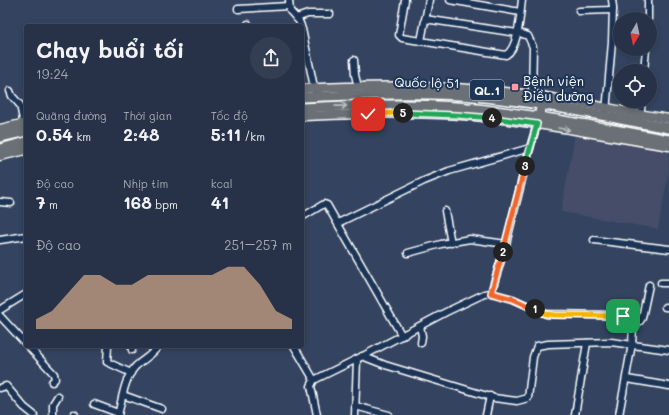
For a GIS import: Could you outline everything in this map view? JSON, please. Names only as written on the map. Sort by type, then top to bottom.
[{"type":"highway","name":"Quốc lộ 51","points":[[304,96],[315,92],[429,94],[543,101],[640,119],[669,128]]},
{"type":"highway","points":[[538,120],[543,101]]},
{"type":"highway","name":"Quốc lộ 51","points":[[304,108],[314,111],[430,106],[481,109],[538,120],[669,140]]},
{"type":"highway","points":[[0,137],[24,127]]},
{"type":"highway","points":[[0,149],[24,143]]},
{"type":"main road","name":"Quốc lộ 51","points":[[304,89],[315,92],[358,87],[447,88],[532,95],[543,101]]},
{"type":"main road","name":"Quốc lộ 51","points":[[304,115],[314,111]]},
{"type":"main road","name":"Quốc lộ 51","points":[[640,119],[669,119]]},
{"type":"main road","name":"Quốc lộ 51","points":[[538,120],[669,146]]},
{"type":"main road","points":[[0,129],[24,126]]},
{"type":"main road","points":[[0,156],[24,150]]},
{"type":"street","points":[[405,0],[399,35],[402,38],[506,55],[513,48],[522,0]]},
{"type":"street","points":[[421,41],[428,0]]},
{"type":"street","points":[[450,0],[520,12]]},
{"type":"street","points":[[606,113],[613,10],[612,0]]},
{"type":"street","points":[[648,0],[648,12]]},
{"type":"street","points":[[238,9],[289,3],[290,11],[300,24]]},
{"type":"street","points":[[579,11],[613,10]]},
{"type":"street","points":[[296,18],[308,14],[330,14]]},
{"type":"street","points":[[425,20],[517,32],[528,36],[533,46],[532,95]]},
{"type":"street","points":[[304,37],[315,92]]},
{"type":"street","points":[[354,60],[355,75],[358,87]]},
{"type":"street","points":[[10,91],[12,96],[20,105],[24,119]]},
{"type":"street","points":[[640,119],[641,108]]},
{"type":"street","points":[[491,293],[506,244],[538,120]]},
{"type":"street","points":[[338,223],[386,198],[443,173],[530,148]]},
{"type":"street","points":[[0,202],[11,203]]},
{"type":"street","points":[[304,215],[326,204],[327,205],[402,336]]},
{"type":"street","points":[[445,211],[451,242]]},
{"type":"street","points":[[0,240],[24,236]]},
{"type":"street","points":[[408,253],[451,242],[476,238],[506,244]]},
{"type":"street","points":[[594,240],[669,249]]},
{"type":"street","points":[[661,283],[669,283]]},
{"type":"street","points":[[633,324],[640,321],[642,318],[649,285]]},
{"type":"street","points":[[317,415],[311,386],[314,380],[360,358],[446,312],[484,294],[491,293],[513,299],[546,314],[623,316],[630,318],[633,321],[632,344],[619,415]]},
{"type":"street","points":[[0,310],[24,295]]},
{"type":"street","points":[[0,316],[24,342]]},
{"type":"street","points":[[420,326],[422,336],[421,342]]},
{"type":"street","points":[[360,358],[490,396],[517,402],[528,398],[533,357],[537,346],[548,344],[611,342],[669,350]]},
{"type":"street","points":[[575,415],[586,343]]},
{"type":"street","points":[[30,348],[54,374],[55,379],[52,382]]},
{"type":"street","points":[[108,348],[107,362],[131,373]]},
{"type":"street","points":[[94,404],[118,414],[131,373],[157,348]]},
{"type":"street","points":[[295,348],[314,380]]},
{"type":"street","points":[[355,415],[360,358]]},
{"type":"street","points":[[626,379],[669,386]]},
{"type":"street","points":[[0,388],[6,386],[24,407],[34,415]]},
{"type":"street","points":[[123,395],[162,409]]},
{"type":"street","points":[[53,415],[52,404],[58,396]]},
{"type":"street","points":[[486,415],[490,396]]},
{"type":"street","points":[[355,406],[389,415]]},
{"type":"shaded area","points":[[575,134],[669,150],[669,171],[658,229],[561,212]]},
{"type":"place","name":"Bệnh viện Điều dưỡng","points":[[515,87]]},
{"type":"route","points":[[368,114],[412,113],[477,116],[537,124],[506,244],[491,293],[500,294],[546,314],[623,316]]}]
